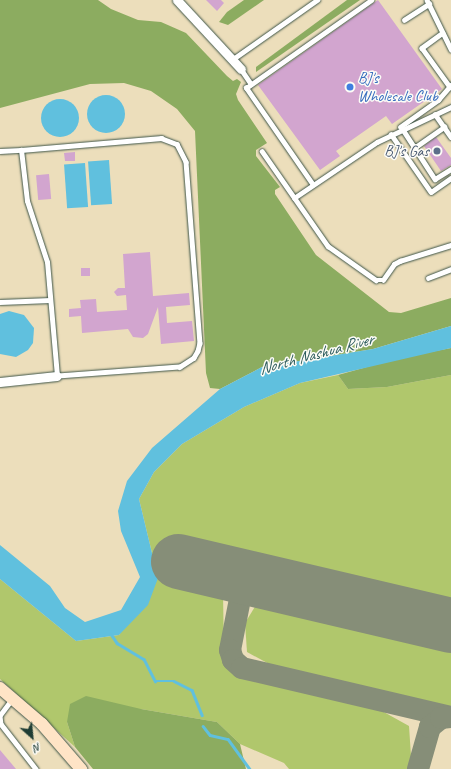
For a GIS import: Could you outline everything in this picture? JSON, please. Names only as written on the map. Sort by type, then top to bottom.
[{"type":"main road","points":[[0,688],[42,724],[81,769]]},
{"type":"street","points":[[177,0],[241,69]]},
{"type":"street","points":[[0,382],[57,376]]},
{"type":"lane","points":[[233,59],[317,0]]},
{"type":"lane","points":[[313,185],[246,90],[251,84],[371,0]]},
{"type":"lane","points":[[404,20],[428,2],[451,49]]},
{"type":"lane","points":[[402,128],[438,100],[450,86],[422,48],[443,33]]},
{"type":"lane","points":[[241,69],[251,84]]},
{"type":"lane","points":[[294,198],[353,157],[402,128],[451,107]]},
{"type":"lane","points":[[435,114],[451,136]]},
{"type":"lane","points":[[414,148],[444,127]]},
{"type":"lane","points":[[402,128],[412,141],[414,148],[435,179],[451,169]]},
{"type":"lane","points":[[390,135],[431,192],[451,178]]},
{"type":"lane","points":[[0,151],[161,138],[177,144],[186,162],[198,319],[198,351],[194,358],[180,367],[57,376],[46,262],[27,201],[21,150]]},
{"type":"lane","points":[[262,151],[330,248],[379,281],[386,278],[397,262],[451,245]]},
{"type":"lane","points":[[428,278],[451,269]]},
{"type":"lane","points":[[0,302],[50,300]]},
{"type":"lane","points":[[13,698],[0,715],[1,724],[36,769]]},
{"type":"green space","points":[[0,0],[98,0],[111,9],[138,20],[161,22],[186,33],[227,76],[233,81],[237,79],[241,82],[236,94],[238,100],[267,143],[256,150],[256,156],[280,187],[275,190],[275,194],[316,255],[389,312],[401,313],[451,298],[451,326],[373,349],[262,367],[220,389],[210,388],[206,373],[195,131],[177,109],[151,91],[124,83],[90,84],[0,108]]},
{"type":"green space","points":[[244,0],[264,0],[228,25],[219,22],[227,12]]},
{"type":"green space","points":[[347,0],[360,0],[256,72],[256,67]]},
{"type":"green space","points":[[451,348],[451,375],[387,387],[348,389],[338,375],[399,358]]},
{"type":"green space","points":[[338,375],[348,389],[387,387],[451,375],[451,606],[181,543],[173,580],[223,592],[224,655],[229,666],[239,675],[382,711],[409,726],[411,756],[409,769],[289,769],[284,763],[240,744],[217,722],[141,709],[67,722],[75,747],[0,679],[0,579],[76,641],[119,635],[158,578],[139,499],[154,472],[182,444],[244,407],[300,383]]},
{"type":"green space","points":[[259,600],[451,644],[451,710],[271,665],[247,652],[245,623]]},
{"type":"green space","points":[[86,696],[141,709],[217,722],[240,744],[246,769],[93,769],[75,747],[67,722],[70,704]]},
{"type":"water","points":[[106,95],[116,98],[122,104],[125,114],[122,124],[116,130],[106,133],[96,130],[90,124],[87,114],[90,104],[96,98]]},
{"type":"water","points":[[60,99],[70,102],[76,108],[79,118],[76,128],[70,134],[60,137],[50,134],[44,128],[41,118],[44,108],[50,102]]},
{"type":"water","points":[[109,160],[112,204],[91,205],[88,161]]},
{"type":"water","points":[[85,163],[88,207],[67,208],[64,164]]},
{"type":"water","points":[[9,311],[24,315],[34,328],[33,343],[28,350],[16,357],[0,354],[0,314]]},
{"type":"water","points":[[451,326],[451,348],[300,383],[244,407],[182,444],[154,472],[139,499],[158,578],[148,605],[119,635],[76,641],[0,579],[0,545],[50,586],[65,608],[85,622],[121,610],[140,577],[121,531],[118,511],[127,481],[152,448],[220,389],[262,367],[373,349]]},
{"type":"building","points":[[206,0],[221,0],[224,3],[217,11]]},
{"type":"building","name":"BJ's Wholesale Club","points":[[378,0],[442,89],[392,124],[386,116],[336,151],[340,156],[320,170],[258,85]]},
{"type":"building","name":"BJ's Gas","points":[[436,137],[451,158],[451,165],[441,171],[424,146]]},
{"type":"building","points":[[75,152],[75,161],[65,161],[64,153]]},
{"type":"building","points":[[49,174],[51,199],[38,200],[36,175]]},
{"type":"building","points":[[150,252],[153,296],[189,293],[190,305],[166,307],[167,323],[192,321],[194,341],[161,344],[158,307],[148,334],[143,338],[133,337],[128,329],[82,333],[81,316],[69,317],[69,309],[81,308],[80,300],[96,299],[97,312],[127,310],[126,295],[117,296],[114,292],[118,288],[125,288],[123,254]]},
{"type":"building","points":[[81,268],[90,268],[90,276],[81,276]]},
{"type":"building","points":[[0,750],[16,769],[0,769]]},
{"type":"waterway","points":[[111,634],[117,643],[144,659],[155,681],[174,681],[192,690],[202,715]]},
{"type":"waterway","points":[[203,726],[210,735],[228,739],[250,769]]},
{"type":"taxiway","points":[[270,583],[254,584],[243,593],[240,599],[230,650],[233,660],[242,668],[451,717]]},
{"type":"taxiway","points":[[418,769],[430,727],[441,718],[451,717]]},
{"type":"runway","points":[[178,561],[451,625]]},
{"type":"place","name":"BJ's Wholesale Club","points":[[350,87]]},
{"type":"place","name":"BJ's Gas","points":[[437,151]]},
{"type":"water label","name":"North Nashua River","points":[[316,354]]}]
